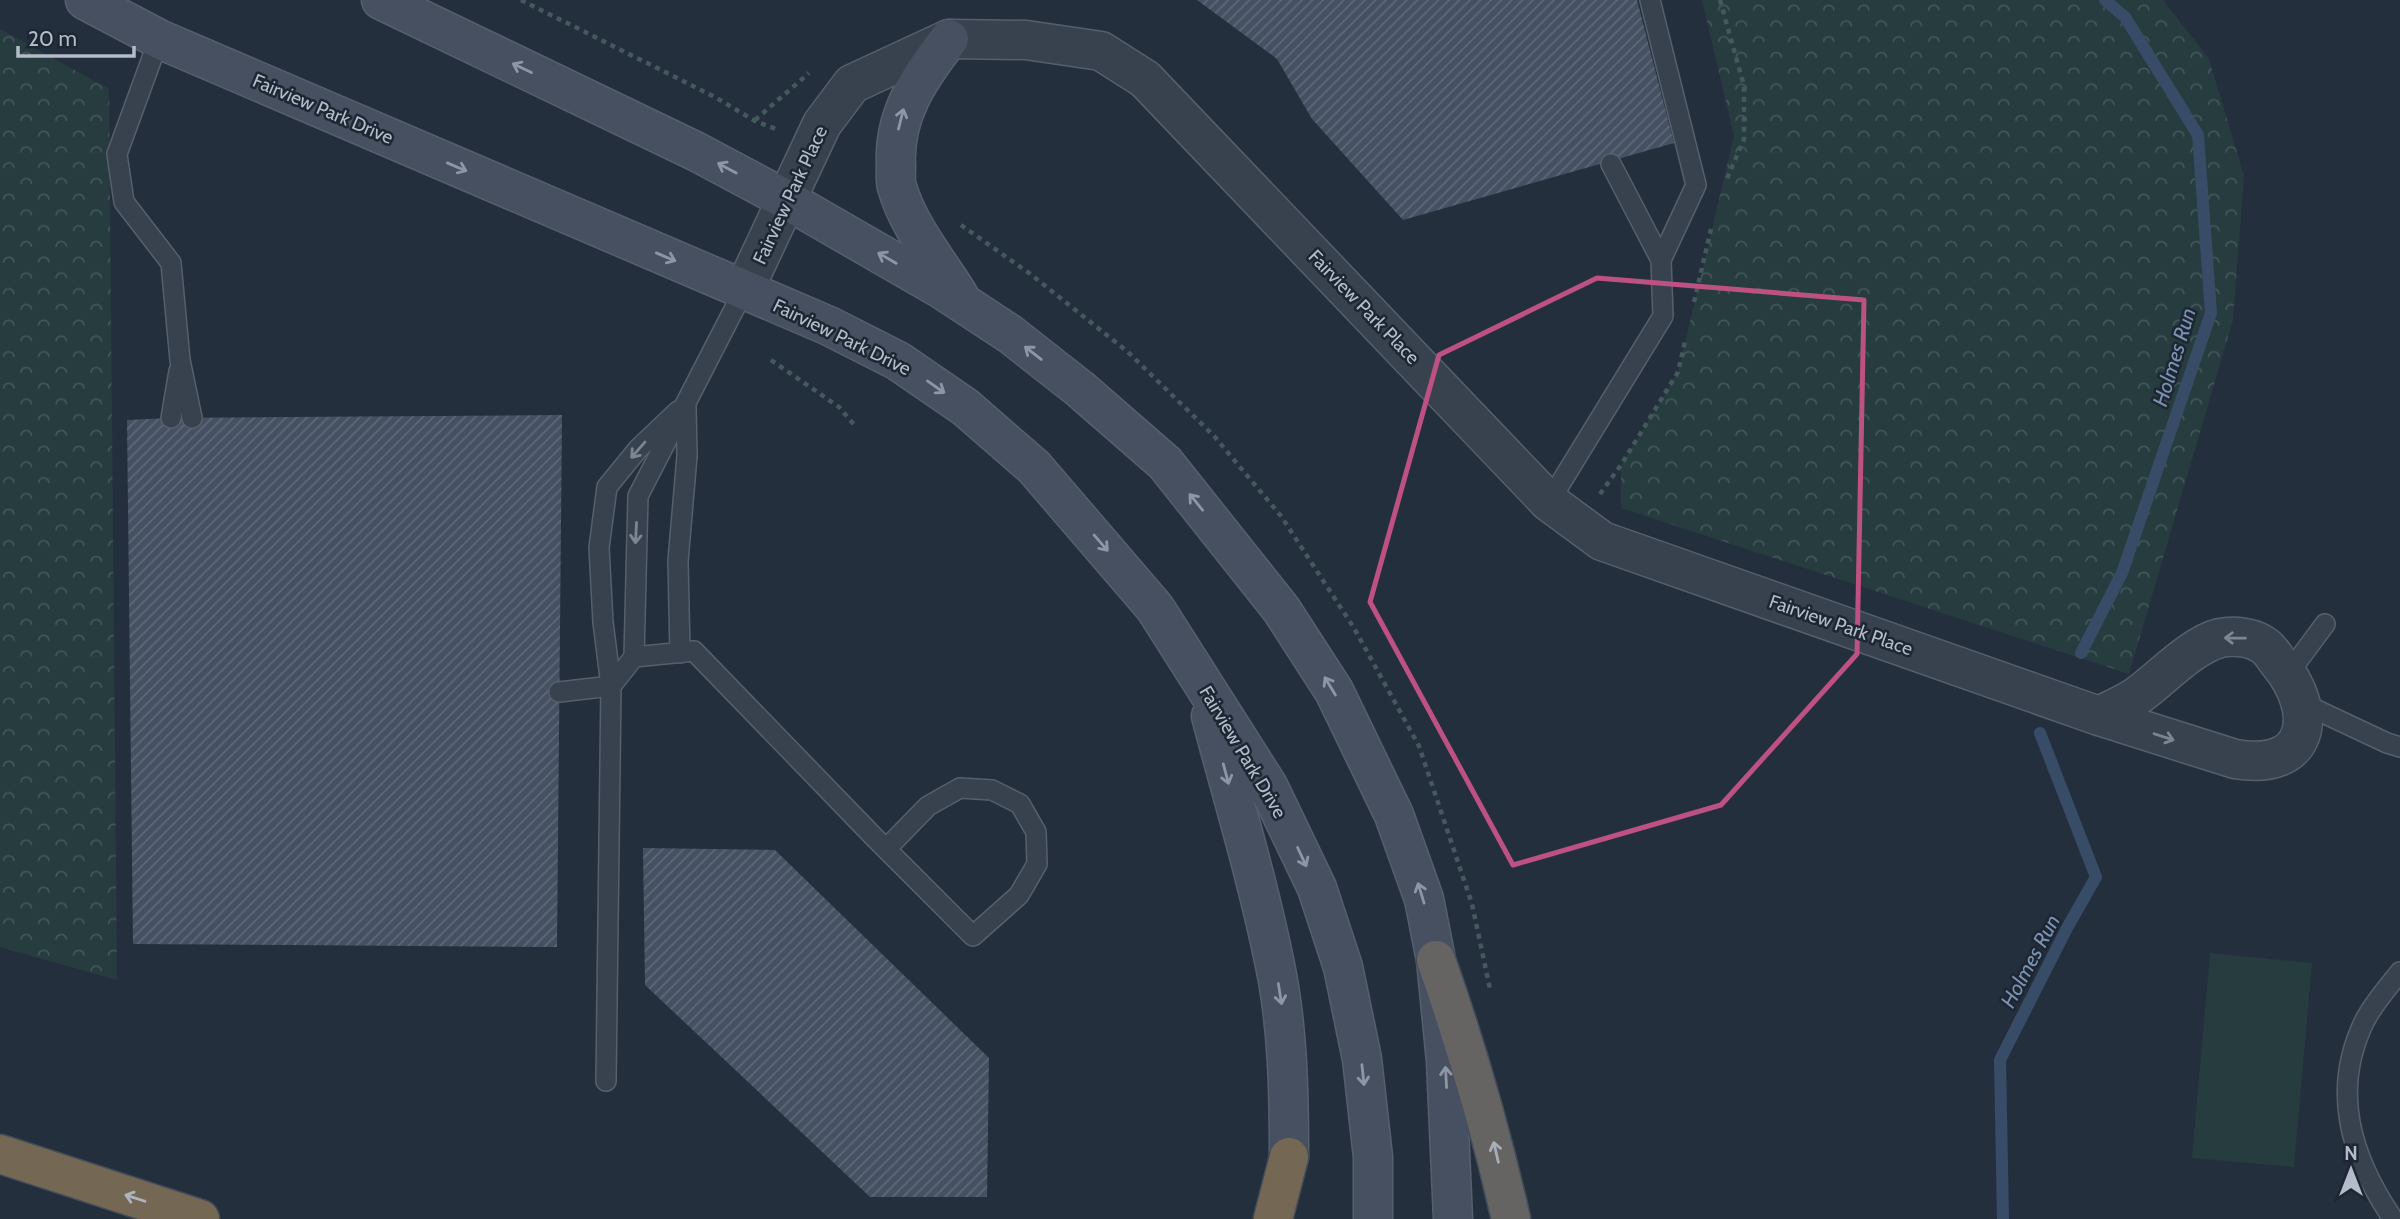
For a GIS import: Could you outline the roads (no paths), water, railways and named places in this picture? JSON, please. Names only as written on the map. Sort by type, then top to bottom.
[{"type":"highway","points":[[1436,960],[1463,1035],[1488,1121],[1511,1219]]},
{"type":"highway","points":[[0,1154],[200,1219]]},
{"type":"highway","points":[[1273,1219],[1289,1157]]},
{"type":"main road","name":"Fairview Park Drive","points":[[85,0],[159,39],[829,326],[898,361],[965,407],[1034,467],[1147,598],[1268,786],[1317,888],[1343,967],[1362,1059],[1373,1157],[1373,1219]]},
{"type":"main road","points":[[381,0],[697,152],[787,200],[943,290],[1010,334],[1165,463],[1281,609],[1334,691],[1389,803],[1424,899],[1436,960],[1446,1061],[1453,1219]]},
{"type":"main road","points":[[949,39],[922,75],[904,108],[895,146],[897,187],[913,223],[966,306]]},
{"type":"main road","points":[[1202,684],[1275,966],[1283,1014],[1289,1105],[1289,1157]]},
{"type":"street","name":"Fairview Park Place","points":[[744,290],[822,124],[852,84],[949,39],[1026,40],[1101,51],[1145,79],[1549,502],[1602,541],[2099,716],[2235,760],[2255,763],[2276,758],[2295,747],[2304,727],[2295,688]]},
{"type":"street","points":[[2099,716],[2135,697],[2186,656],[2218,639],[2240,636],[2265,646],[2295,688]]},
{"type":"lane","points":[[1650,0],[1696,185],[1661,260]]},
{"type":"lane","points":[[159,39],[117,154],[124,202],[171,263],[180,360],[192,418]]},
{"type":"lane","points":[[1549,502],[1663,316],[1661,260],[1611,163]]},
{"type":"lane","points":[[559,692],[611,686],[634,657],[638,496],[744,290]]},
{"type":"lane","points":[[171,418],[180,360]]},
{"type":"lane","points":[[680,653],[678,561],[687,456],[687,403]]},
{"type":"lane","points":[[606,1081],[611,686],[603,622],[599,548],[607,487],[638,449],[687,403]]},
{"type":"lane","points":[[2325,624],[2295,688],[2387,743],[2400,747]]},
{"type":"lane","points":[[634,657],[694,651],[886,849],[973,936],[1019,895],[1037,864],[1036,832],[1020,804],[992,790],[960,788],[928,806],[886,849]]},
{"type":"lane","points":[[2393,1219],[2374,1190],[2356,1151],[2350,1129],[2347,1097],[2349,1072],[2360,1032],[2371,1009],[2400,972]]},
{"type":"waterway","name":"Holmes Run","points":[[2081,653],[2122,573],[2211,313],[2198,135],[2125,17],[2105,0]]},
{"type":"waterway","name":"Holmes Run","points":[[2003,1219],[2000,1060],[2096,877],[2040,733]]}]
